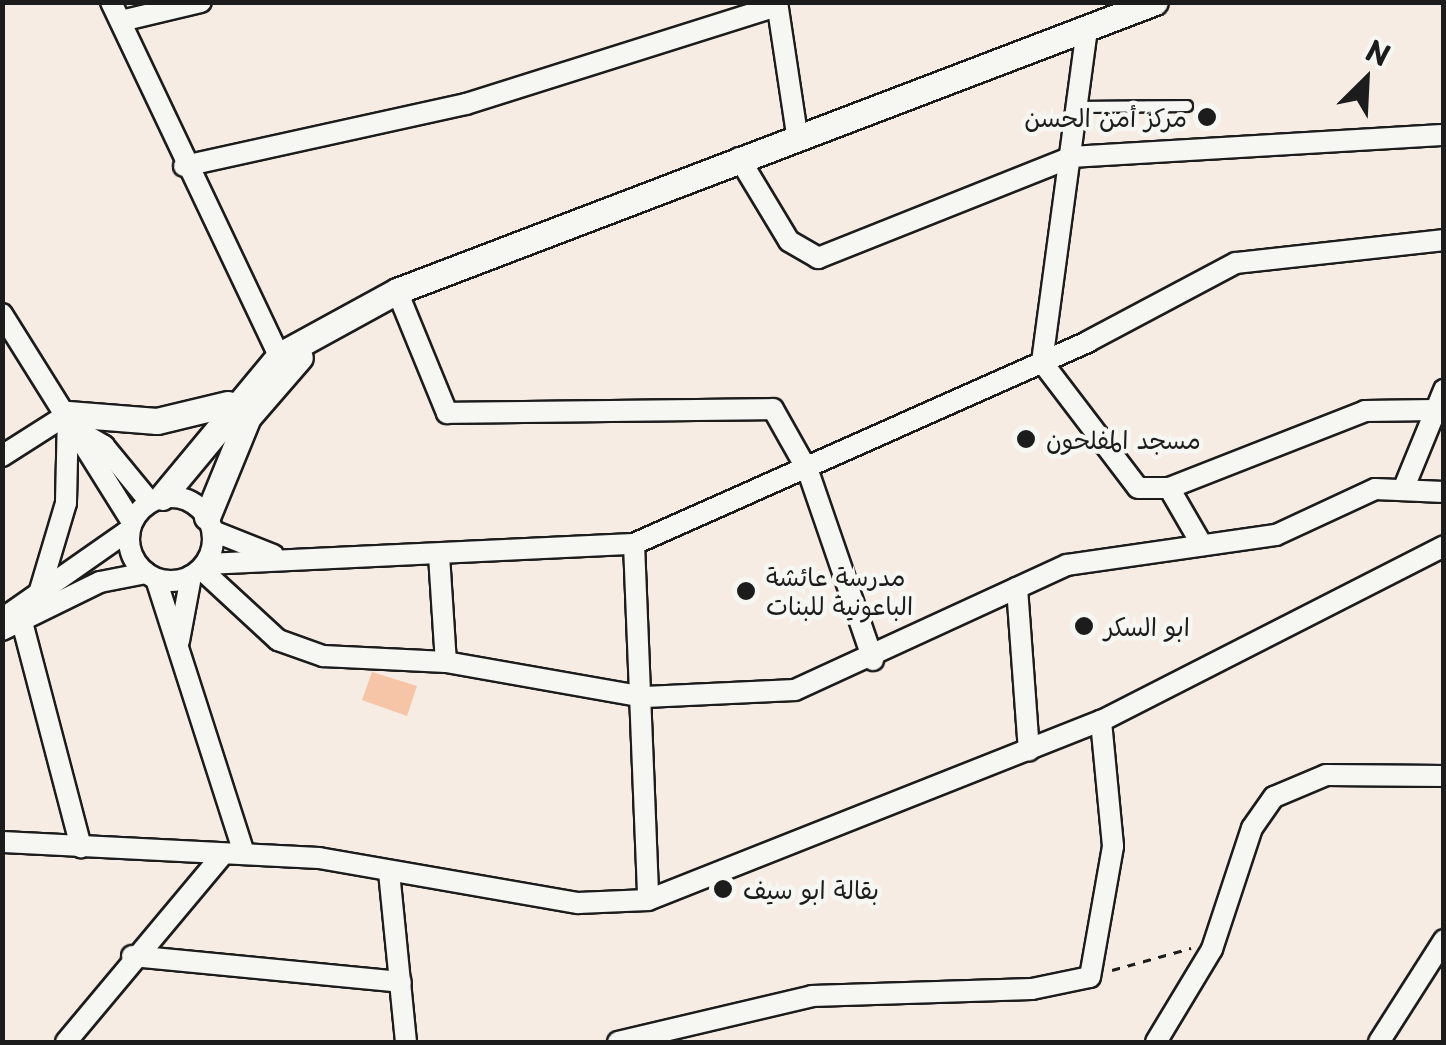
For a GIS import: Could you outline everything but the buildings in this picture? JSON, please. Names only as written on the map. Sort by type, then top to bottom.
[{"type":"street","points":[[110,2],[184,166],[283,363]]},
{"type":"street","points":[[121,22],[202,2]]},
{"type":"street","points":[[9,624],[40,590],[131,526],[232,402],[326,333],[397,291],[797,135],[1155,2]]},
{"type":"street","points":[[184,166],[466,104],[777,4],[797,135]]},
{"type":"street","points":[[1086,29],[1081,106],[1042,362],[1138,488],[1170,488],[1365,411],[1439,400]]},
{"type":"street","points":[[739,158],[789,241],[818,258],[1072,157],[1444,135]]},
{"type":"street","points":[[9,624],[100,582],[280,557],[438,555],[634,544],[808,471],[1042,362],[1236,263],[1444,240]]},
{"type":"street","points":[[397,291],[441,411],[768,406],[808,471],[874,660]]},
{"type":"street","points":[[2,314],[74,423],[131,526],[179,641],[233,854]]},
{"type":"street","points":[[179,641],[210,524],[248,417],[283,363]]},
{"type":"street","points":[[1405,485],[1439,400]]},
{"type":"street","points":[[2,456],[74,423],[157,421],[232,402]]},
{"type":"street","points":[[74,423],[104,446],[156,500],[188,500],[210,524],[280,557]]},
{"type":"street","points":[[40,590],[66,504],[74,423]]},
{"type":"street","points":[[199,570],[288,647],[446,662],[645,697],[795,690],[874,660],[1017,588],[1090,559],[1276,536],[1405,485],[1444,492]]},
{"type":"street","points":[[1170,488],[1202,545]]},
{"type":"street","points":[[634,544],[645,697],[648,900]]},
{"type":"street","points":[[2,842],[233,854],[389,872],[578,903],[648,900],[1101,721],[1444,546]]},
{"type":"street","points":[[438,555],[446,662]]},
{"type":"street","points":[[1017,588],[1029,752]]},
{"type":"street","points":[[9,624],[82,847]]},
{"type":"street","points":[[618,1042],[812,996],[1032,989],[1090,978],[1113,846],[1101,721]]},
{"type":"street","points":[[1156,1042],[1212,950],[1252,828],[1274,797],[1326,775],[1444,776]]},
{"type":"street","points":[[66,1042],[132,956],[233,854]]},
{"type":"street","points":[[389,872],[406,1042]]},
{"type":"street","points":[[1378,1042],[1444,940]]},
{"type":"street","points":[[132,956],[402,982]]},
{"type":"lane","points":[[1081,106],[1187,106]]},
{"type":"path","points":[[1090,978],[1184,948],[1212,950]]},
{"type":"place","name":"مركز أمن الحسن","points":[[1207,117]]},
{"type":"place","name":"مسجد المفلحون","points":[[1026,439]]},
{"type":"place","name":"مدرسة عائشة الباعونية للبنات","points":[[746,591]]},
{"type":"place","name":"ابو السكر","points":[[1084,626]]},
{"type":"place","name":"بقالة ابو سيف","points":[[723,889]]}]
